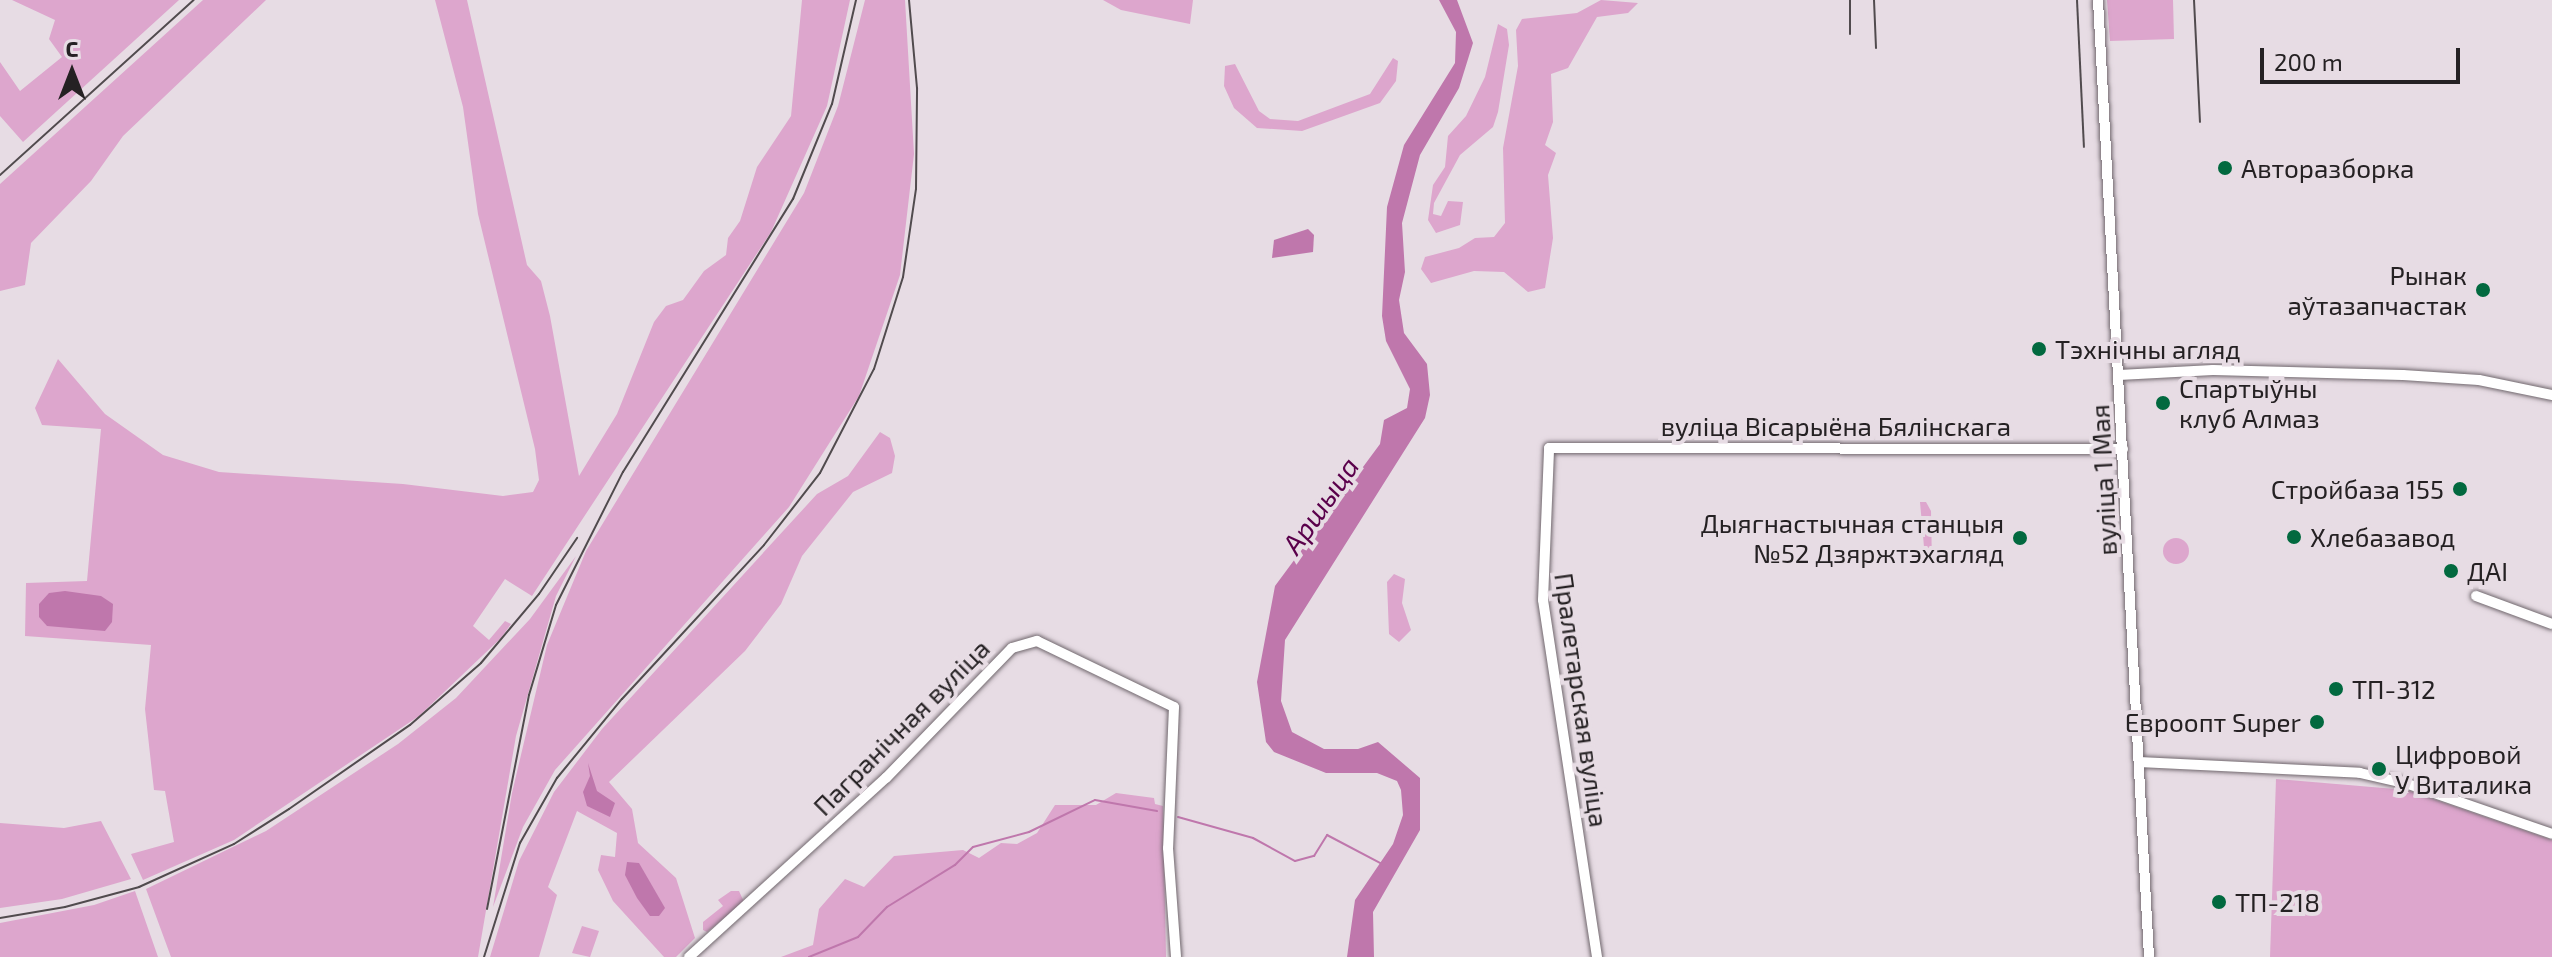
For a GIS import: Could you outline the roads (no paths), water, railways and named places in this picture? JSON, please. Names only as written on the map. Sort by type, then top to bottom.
[{"type":"street","name":"вуліца 1 Мая","points":[[2098,0],[2149,957]]},
{"type":"street","points":[[2119,375],[2213,370],[2419,375],[2552,395]]},
{"type":"street","name":"вуліца Вісарыёна Бялінскага","points":[[1549,448],[2123,449]]},
{"type":"street","name":"Пралетарская вуліца","points":[[1549,448],[1543,600],[1597,957]]},
{"type":"street","points":[[2476,596],[2552,624]]},
{"type":"street","name":"Пагранічная вуліца","points":[[689,957],[886,778],[1012,648],[1037,641],[1174,707],[1168,848],[1176,957]]},
{"type":"street","points":[[2139,762],[2360,773],[2459,800],[2552,834]]},
{"type":"waterway","points":[[809,957],[858,937],[887,907],[955,865],[973,847],[1029,832],[1095,800],[1157,811]]},
{"type":"waterway","points":[[1178,817],[1253,838],[1295,861],[1314,856],[1327,835],[1382,864]]},
{"type":"railway","points":[[0,175],[194,0]]},
{"type":"railway","points":[[487,909],[529,695],[556,605],[623,472],[793,199],[832,104],[856,0]]},
{"type":"railway","points":[[484,957],[520,843],[557,778],[622,699],[764,545],[820,473],[874,369],[903,277],[916,189],[917,88],[909,0]]},
{"type":"railway","points":[[1850,0],[1850,34]]},
{"type":"railway","points":[[1874,0],[1876,48]]},
{"type":"railway","points":[[2077,0],[2084,147]]},
{"type":"railway","points":[[2194,0],[2200,122]]},
{"type":"railway","points":[[0,918],[65,907],[139,887],[234,844],[289,809],[410,725],[481,663],[539,594],[577,538]]},
{"type":"place","name":"Авторазборка","points":[[2225,168]]},
{"type":"place","name":"Рынак аўтазапчастак","points":[[2483,290]]},
{"type":"place","name":"Тэхнічны агляд","points":[[2039,349]]},
{"type":"place","name":"Спартыўны клуб Алмаз","points":[[2163,403]]},
{"type":"place","name":"Стройбаза 155","points":[[2460,489]]},
{"type":"place","name":"Хлебазавод","points":[[2294,537]]},
{"type":"place","name":"Дыягнастычная станцыя №52 Дзяржтэхагляд","points":[[2020,538]]},
{"type":"place","name":"ДАІ","points":[[2451,571]]},
{"type":"place","name":"ТП-312","points":[[2336,689]]},
{"type":"place","name":"Евроопт Super","points":[[2317,722]]},
{"type":"place","name":"Цифровой У Виталика","points":[[2379,769]]},
{"type":"place","name":"ТП-218","points":[[2219,902]]},
{"type":"water label","name":"Аршыца","points":[[1320,505]]}]
